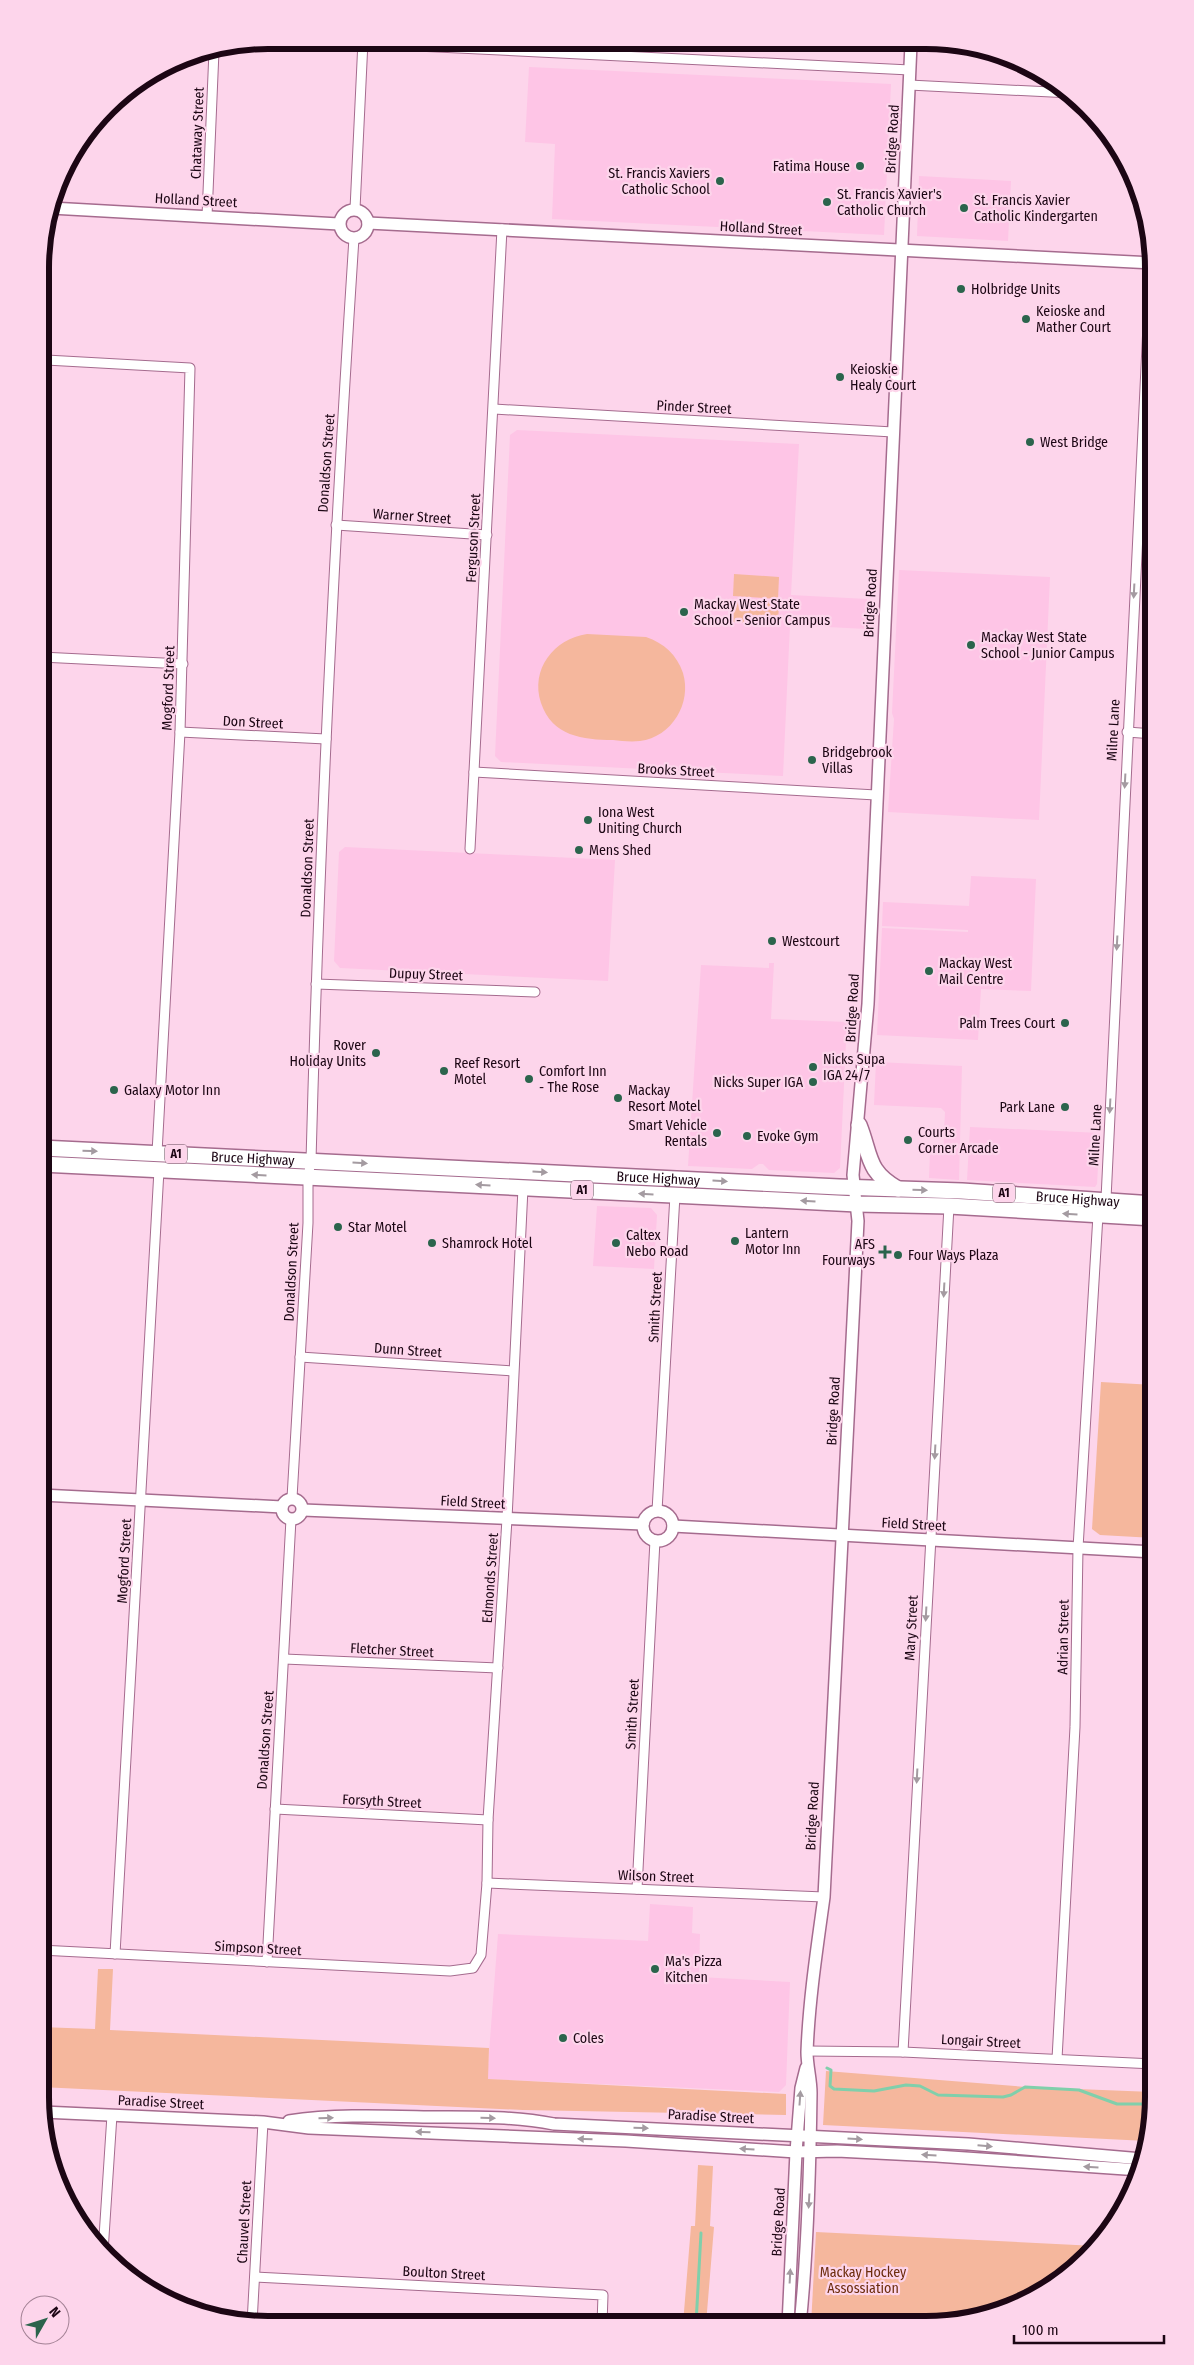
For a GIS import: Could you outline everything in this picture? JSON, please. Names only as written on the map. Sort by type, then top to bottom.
[{"type":"highway","points":[[859,1125],[871,1166],[888,1183],[899,1190]]},
{"type":"highway","name":"Bruce Highway","points":[[49,1148],[854,1188],[962,1191],[1145,1203]]},
{"type":"highway","name":"Bruce Highway","points":[[49,1164],[857,1204],[949,1206],[1145,1218]]},
{"type":"street","points":[[355,209],[362,49]]},
{"type":"street","points":[[484,49],[910,70]]},
{"type":"street","name":"Bridge Road","points":[[788,2316],[801,2088],[807,2056],[812,1982],[824,1897],[858,1221],[853,1175],[859,1125],[868,1004],[911,49]]},
{"type":"street","name":"Chataway Street","points":[[207,216],[214,55]]},
{"type":"street","points":[[910,85],[1057,92]]},
{"type":"street","name":"Holland Street","points":[[57,208],[339,224]]},
{"type":"street","points":[[355,209],[364,214],[368,223],[363,234],[354,238],[344,234],[339,224],[345,212],[355,209]]},
{"type":"street","name":"Holland Street","points":[[368,223],[1145,263]]},
{"type":"street","name":"Ferguson Street","points":[[470,849],[502,229]]},
{"type":"street","name":"Donaldson Street","points":[[292,1498],[308,1223],[308,1177],[311,1161],[316,984],[336,525],[354,238]]},
{"type":"street","name":"Mogford Street","points":[[49,360],[190,368],[183,664],[157,1153]]},
{"type":"street","name":"Milne Lane","points":[[1106,1200],[1127,732],[1145,394]]},
{"type":"street","name":"Pinder Street","points":[[494,410],[893,432]]},
{"type":"street","name":"Warner Street","points":[[336,525],[487,534]]},
{"type":"street","points":[[49,657],[183,664]]},
{"type":"street","name":"Don Street","points":[[180,732],[326,739]]},
{"type":"street","points":[[1127,732],[1145,733]]},
{"type":"street","name":"Brooks Street","points":[[474,772],[876,795]]},
{"type":"street","name":"Dupuy Street","points":[[316,984],[535,992]]},
{"type":"street","name":"Mogford Street","points":[[115,1954],[159,1170]]},
{"type":"street","name":"Edmonds Street","points":[[473,1968],[481,1955],[487,1883],[488,1820],[507,1519],[523,1188]]},
{"type":"street","name":"Smith Street","points":[[657,1511],[675,1195]]},
{"type":"street","name":"Mary Street","points":[[903,2052],[949,1206]]},
{"type":"street","name":"Adrian Street","points":[[1056,2058],[1075,1727],[1078,1548],[1098,1215]]},
{"type":"street","name":"Dunn Street","points":[[300,1357],[513,1371]]},
{"type":"street","points":[[49,1495],[282,1508]]},
{"type":"street","points":[[292,1498],[298,1501],[302,1510],[299,1517],[292,1520],[284,1516],[282,1508],[286,1500],[292,1498]]},
{"type":"street","name":"Field Street","points":[[302,1510],[643,1524]]},
{"type":"street","points":[[657,1511],[669,1516],[673,1526],[667,1538],[655,1540],[646,1535],[643,1524],[648,1515],[657,1511]]},
{"type":"street","name":"Donaldson Street","points":[[267,1962],[292,1520]]},
{"type":"street","name":"Field Street","points":[[673,1526],[1145,1552]]},
{"type":"street","name":"Smith Street","points":[[637,1889],[655,1540]]},
{"type":"street","name":"Fletcher Street","points":[[284,1658],[498,1668]]},
{"type":"street","name":"Forsyth Street","points":[[275,1810],[488,1820]]},
{"type":"street","name":"Wilson Street","points":[[487,1883],[824,1897]]},
{"type":"street","name":"Simpson Street","points":[[49,1950],[450,1971],[473,1968]]},
{"type":"street","name":"Longair Street","points":[[807,2056],[903,2052],[1145,2063]]},
{"type":"street","name":"Bridge Road","points":[[801,2316],[806,2263],[810,2182],[811,2090],[807,2056]]},
{"type":"street","name":"Paradise Street","points":[[49,2112],[262,2122],[309,2128],[626,2141],[796,2152],[837,2151],[936,2156],[1133,2170]]},
{"type":"street","points":[[104,2243],[112,2115]]},
{"type":"street","name":"Paradise Street","points":[[277,2123],[308,2118],[517,2118],[554,2124],[968,2144],[1137,2159]]},
{"type":"street","name":"Chauvel Street","points":[[252,2316],[262,2122]]},
{"type":"street","name":"Boulton Street","points":[[255,2277],[603,2296],[602,2316]]},
{"type":"shaded area","name":"St. Francis Xaviers Catholic School","points":[[529,67],[891,84],[884,235],[552,219],[555,144],[525,142]]},
{"type":"shaded area","name":"St. Francis Xavier Catholic Kindergarten","points":[[919,176],[1011,181],[1008,241],[917,236]]},
{"type":"shaded area","name":"Mackay West State School - Senior Campus","points":[[517,430],[799,444],[791,595],[867,599],[866,629],[790,625],[783,776],[501,762],[495,756],[510,435]]},
{"type":"shaded area","name":"Mackay West State School - Junior Campus","points":[[899,570],[1050,577],[1039,820],[888,812],[894,719],[892,713]]},
{"type":"shaded area","points":[[345,847],[615,860],[608,981],[340,968],[334,961],[339,852]]},
{"type":"shaded area","points":[[971,876],[1036,879],[1031,991],[981,989],[978,1040],[877,1035],[882,928],[968,932],[968,930],[882,926],[883,902],[969,906]]},
{"type":"shaded area","points":[[769,963],[774,963],[771,1019],[847,1022],[840,1168],[834,1173],[769,1170],[763,1164],[759,1164],[752,1169],[688,1166],[701,965],[769,968]]},
{"type":"shaded area","points":[[876,1062],[962,1066],[959,1180],[929,1178],[930,1153],[943,1154],[945,1112],[941,1108],[874,1105]]},
{"type":"shaded area","points":[[970,1127],[1100,1133],[1097,1184],[1095,1187],[967,1180]]},
{"type":"shaded area","points":[[597,1206],[651,1208],[657,1215],[654,1269],[593,1266]]},
{"type":"shaded area","points":[[650,1904],[693,1907],[692,1933],[700,1934],[699,1977],[790,1982],[786,2085],[779,2092],[487,2079],[498,1934],[648,1941]]},
{"type":"green space","points":[[734,574],[779,577],[778,599],[733,596]]},
{"type":"green space","points":[[733,600],[779,602],[778,624],[732,622]]},
{"type":"green space","points":[[587,634],[646,637],[669,650],[683,673],[685,684],[685,696],[682,707],[670,726],[651,738],[640,741],[626,741],[580,737],[570,734],[553,723],[541,703],[538,690],[542,668],[547,658],[564,642]]},
{"type":"green space","points":[[1101,1382],[1145,1384],[1145,1538],[1100,1535],[1092,1529]]},
{"type":"green space","points":[[98,1969],[113,1969],[110,2030],[489,2048],[488,2079],[786,2094],[786,2115],[523,2110],[49,2087],[49,2027],[95,2029]]},
{"type":"green space","points":[[826,2071],[1026,2087],[1145,2092],[1145,2111],[1141,2141],[823,2125]]},
{"type":"green space","points":[[698,2165],[713,2166],[710,2226],[714,2227],[707,2316],[684,2316],[691,2226],[695,2226]]},
{"type":"green space","name":"Mackay Hockey Assossiation","points":[[816,2232],[1087,2246],[1071,2262],[1036,2287],[1010,2300],[983,2309],[940,2316],[811,2316]]},
{"type":"waterway","points":[[827,2068],[831,2070],[830,2086],[834,2089],[874,2091],[906,2085],[920,2086],[938,2095],[1003,2097],[1025,2087],[1079,2090],[1117,2104],[1145,2104]]},
{"type":"waterway","points":[[696,2316],[701,2233]]},
{"type":"place","name":"Fatima House","points":[[860,166]]},
{"type":"place","name":"St. Francis Xaviers Catholic School","points":[[720,181]]},
{"type":"place","name":"St. Francis Xavier's Catholic Church","points":[[827,202]]},
{"type":"place","name":"St. Francis Xavier Catholic Kindergarten","points":[[964,208]]},
{"type":"place","name":"Holbridge Units","points":[[961,289]]},
{"type":"place","name":"Keioske and Mather Court","points":[[1026,319]]},
{"type":"place","name":"Keioskie Healy Court","points":[[840,377]]},
{"type":"place","name":"West Bridge","points":[[1030,442]]},
{"type":"place","name":"Mackay West State School - Senior Campus","points":[[684,612]]},
{"type":"place","name":"Mackay West State School - Junior Campus","points":[[971,645]]},
{"type":"place","name":"Bridgebrook Villas","points":[[812,760]]},
{"type":"place","name":"Iona West Uniting Church","points":[[588,820]]},
{"type":"place","name":"Mens Shed","points":[[579,850]]},
{"type":"place","name":"Westcourt","points":[[772,941]]},
{"type":"place","name":"Mackay West Mail Centre","points":[[929,971]]},
{"type":"place","name":"Palm Trees Court","points":[[1065,1023]]},
{"type":"place","name":"Rover Holiday Units","points":[[376,1053]]},
{"type":"place","name":"Nicks Supa IGA 24/7","points":[[813,1067]]},
{"type":"place","name":"Reef Resort Motel","points":[[444,1071]]},
{"type":"place","name":"Comfort Inn - The Rose","points":[[529,1079]]},
{"type":"place","name":"Nicks Super IGA","points":[[813,1082]]},
{"type":"place","name":"Galaxy Motor Inn","points":[[114,1090]]},
{"type":"place","name":"Mackay Resort Motel","points":[[618,1098]]},
{"type":"place","name":"Park Lane","points":[[1065,1107]]},
{"type":"place","name":"Smart Vehicle Rentals","points":[[717,1133]]},
{"type":"place","name":"Evoke Gym","points":[[747,1136]]},
{"type":"place","name":"Courts Corner Arcade","points":[[908,1140]]},
{"type":"place","name":"Star Motel","points":[[338,1227]]},
{"type":"place","name":"Lantern Motor Inn","points":[[735,1241]]},
{"type":"place","name":"Shamrock Hotel","points":[[432,1243]]},
{"type":"place","name":"Caltex Nebo Road","points":[[616,1243]]},
{"type":"place","name":"AFS Fourways","points":[[885,1252]]},
{"type":"place","name":"Four Ways Plaza","points":[[898,1255]]},
{"type":"place","name":"Ma's Pizza Kitchen","points":[[655,1969]]},
{"type":"place","name":"Coles","points":[[563,2038]]}]
